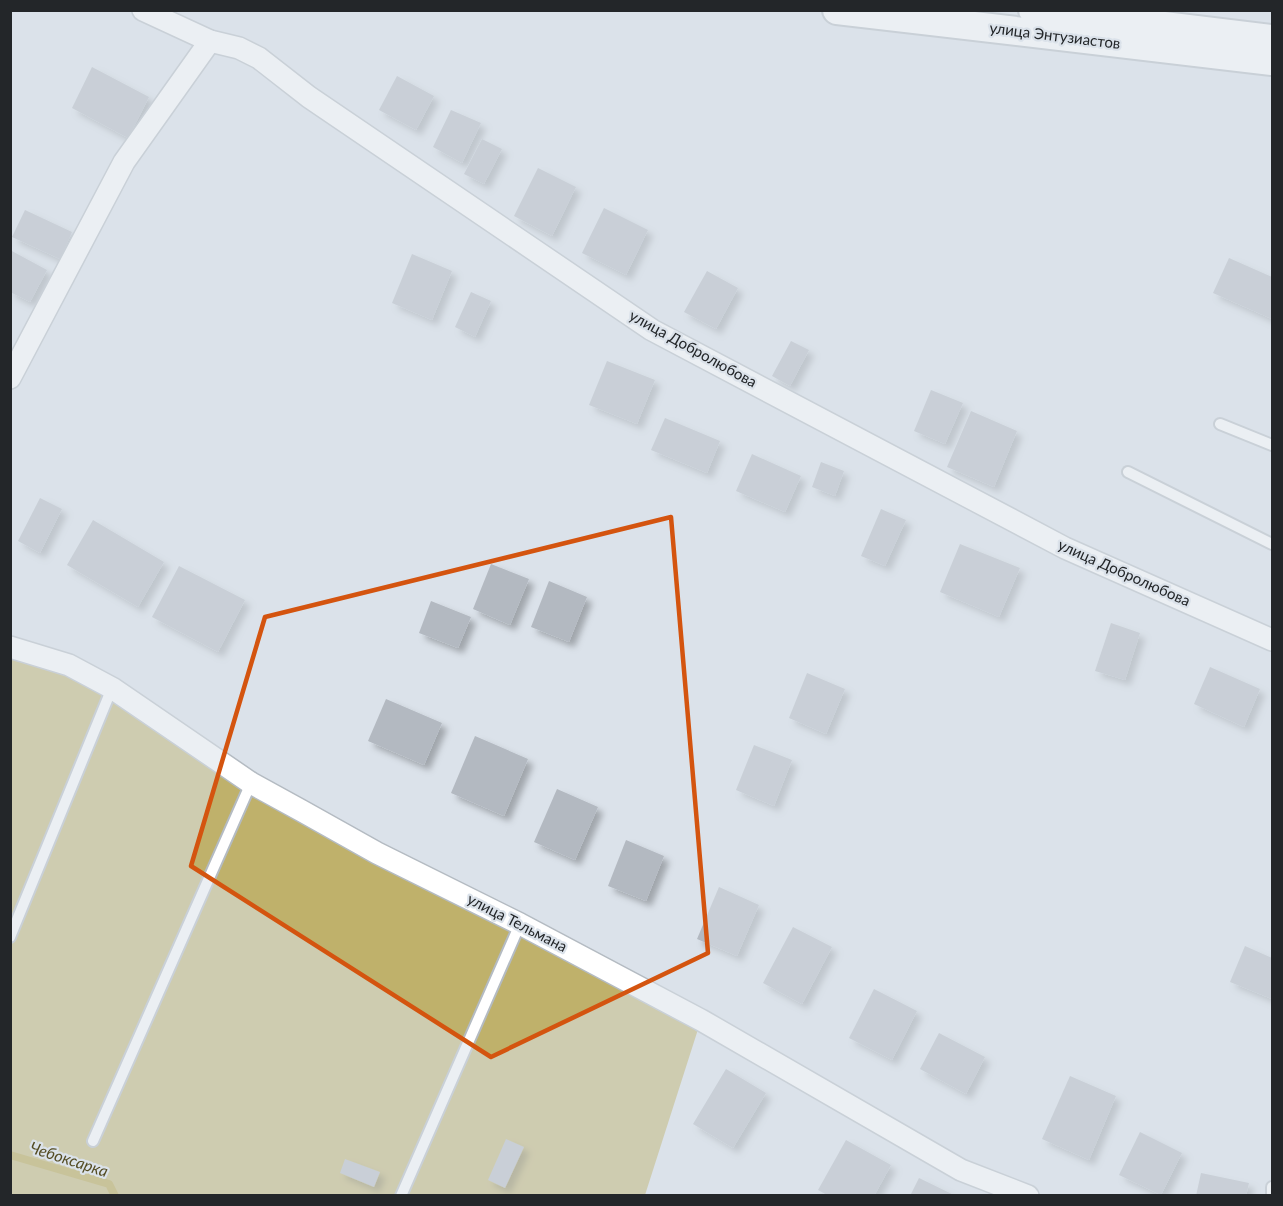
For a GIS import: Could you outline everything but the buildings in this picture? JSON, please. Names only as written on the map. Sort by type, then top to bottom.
[{"type":"main road","name":"улица Энтузиастов","points":[[837,10],[1087,22],[1272,39]]},
{"type":"main road","name":"улица Энтузиастов","points":[[1033,10],[1272,61]]},
{"type":"street","name":"улица Добролюбова","points":[[143,10],[210,41],[238,48],[259,58],[309,97],[652,330],[1065,548],[1272,639]]},
{"type":"street","points":[[10,378],[124,162],[210,41]]},
{"type":"street","name":"улица Тельмана","points":[[10,647],[69,665],[112,688],[251,783],[377,853],[520,924],[701,1020],[961,1170],[1028,1196]]},
{"type":"lane","points":[[1220,424],[1272,445]]},
{"type":"lane","points":[[1128,472],[1272,544]]},
{"type":"lane","points":[[10,937],[112,688]]},
{"type":"lane","points":[[93,1141],[251,783]]},
{"type":"lane","points":[[401,1196],[520,924]]},
{"type":"lane","points":[[1272,1187],[1272,1196]]},
{"type":"highlighted area","points":[[671,517],[708,953],[491,1057],[191,866],[265,617]]},
{"type":"shaded area","points":[[10,647],[69,665],[251,783],[701,1020],[645,1195],[11,1195]]},
{"type":"waterway","name":"Чебоксарка","points":[[10,1155],[109,1184],[115,1196]]}]
